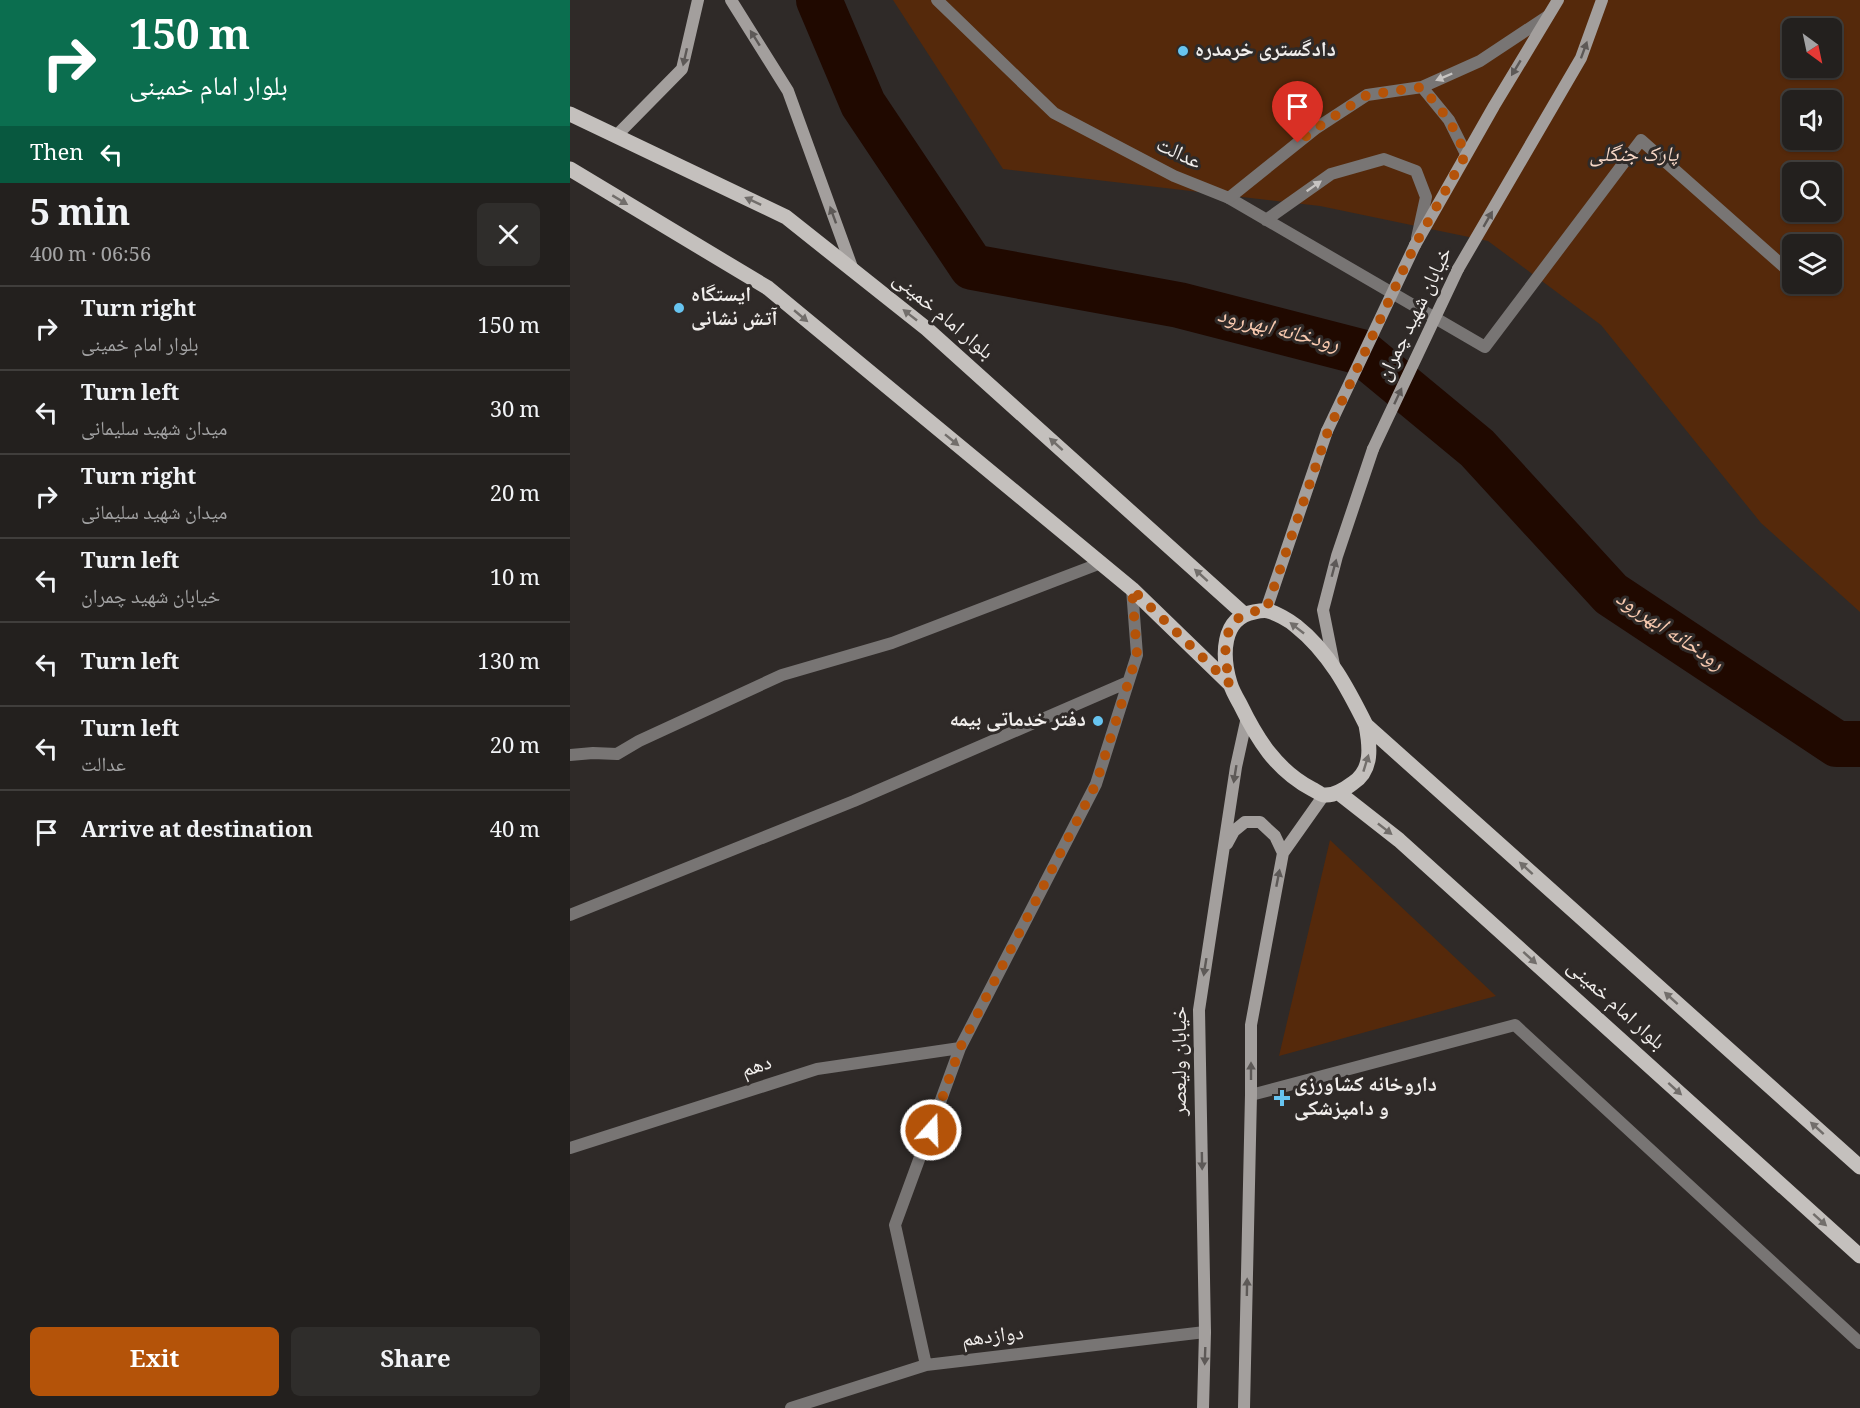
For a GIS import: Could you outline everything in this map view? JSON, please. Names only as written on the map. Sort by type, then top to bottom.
[{"type":"main road","points":[[616,136],[682,69],[698,0]]},
{"type":"main road","points":[[731,0],[788,91],[853,270]]},
{"type":"main road","name":"خیابان شهید چمران","points":[[1266,610],[1328,431],[1415,245],[1466,154],[1558,0]]},
{"type":"main road","name":"خیابان شهید چمران","points":[[1334,666],[1323,610],[1337,556],[1373,449],[1458,269],[1581,58],[1602,0]]},
{"type":"main road","name":"بلوار امام خمینی","points":[[570,114],[786,217],[927,329],[1244,614]]},
{"type":"main road","points":[[570,170],[768,288],[1132,589],[1230,684]]},
{"type":"main road","points":[[1230,684],[1225,660],[1226,640],[1231,626],[1244,614],[1266,610],[1294,625],[1334,666],[1366,726],[1370,744],[1368,763],[1360,779],[1331,794],[1283,853],[1251,1024],[1244,1408]]},
{"type":"main road","name":"بلوار امام خمینی","points":[[1230,684],[1261,742],[1279,766],[1303,784],[1331,794],[1399,840],[1860,1256]]},
{"type":"main road","name":"خیابان ولیعصر","points":[[1203,1408],[1205,1332],[1198,1010],[1236,767],[1247,717]]},
{"type":"main road","name":"بلوار امام خمینی","points":[[1366,726],[1860,1167]]},
{"type":"main road","points":[[1224,849],[1234,831],[1245,822],[1260,822],[1275,836],[1283,853]]},
{"type":"street","name":"عدالت","points":[[937,0],[1054,113],[1174,176],[1229,198],[1485,347],[1641,140],[1782,265]]},
{"type":"street","points":[[1229,198],[1315,129],[1367,95],[1422,87],[1480,62],[1548,16]]},
{"type":"street","points":[[1422,87],[1449,120],[1466,154]]},
{"type":"street","points":[[1266,220],[1331,174],[1384,159],[1416,171],[1426,197],[1415,245]]},
{"type":"street","points":[[570,755],[617,754],[639,741],[782,675],[892,643],[1101,563]]},
{"type":"street","points":[[926,1365],[895,1225],[960,1048],[1096,784],[1137,655],[1132,589]]},
{"type":"street","points":[[570,915],[854,801],[1128,682]]},
{"type":"street","points":[[1251,1095],[1515,1025],[1860,1343]]},
{"type":"street","name":"دهم","points":[[570,1148],[817,1070],[960,1048]]},
{"type":"street","name":"دوازدهم","points":[[791,1408],[926,1365],[1205,1332]]},
{"type":"green space","name":"پارک جنگلی","points":[[893,0],[1860,0],[1860,612],[1761,523],[1601,325],[1488,241],[1320,206],[1003,169]]},
{"type":"green space","points":[[1330,840],[1496,996],[1279,1056]]},
{"type":"waterway","name":"رودخانه ابهررود","points":[[819,0],[863,104],[972,267],[1179,305],[1361,352],[1477,448],[1611,594],[1837,744],[1860,744]]},
{"type":"place","name":"دادگستری خرمدره","points":[[1183,51]]},
{"type":"place","name":"ایستگاه آتش نشانی","points":[[679,308]]},
{"type":"place","name":"دفتر خدماتی بیمه","points":[[1098,721]]},
{"type":"place","name":"داروخانه کشاورزی و دامپزشکی","points":[[1282,1098]]},
{"type":"route","points":[[931,1130],[960,1048],[1096,784],[1137,655],[1132,589],[1230,684],[1225,660],[1226,640],[1231,626],[1244,614],[1266,610],[1328,431],[1415,245],[1466,154],[1449,120],[1422,87],[1367,95],[1298,143]]}]
